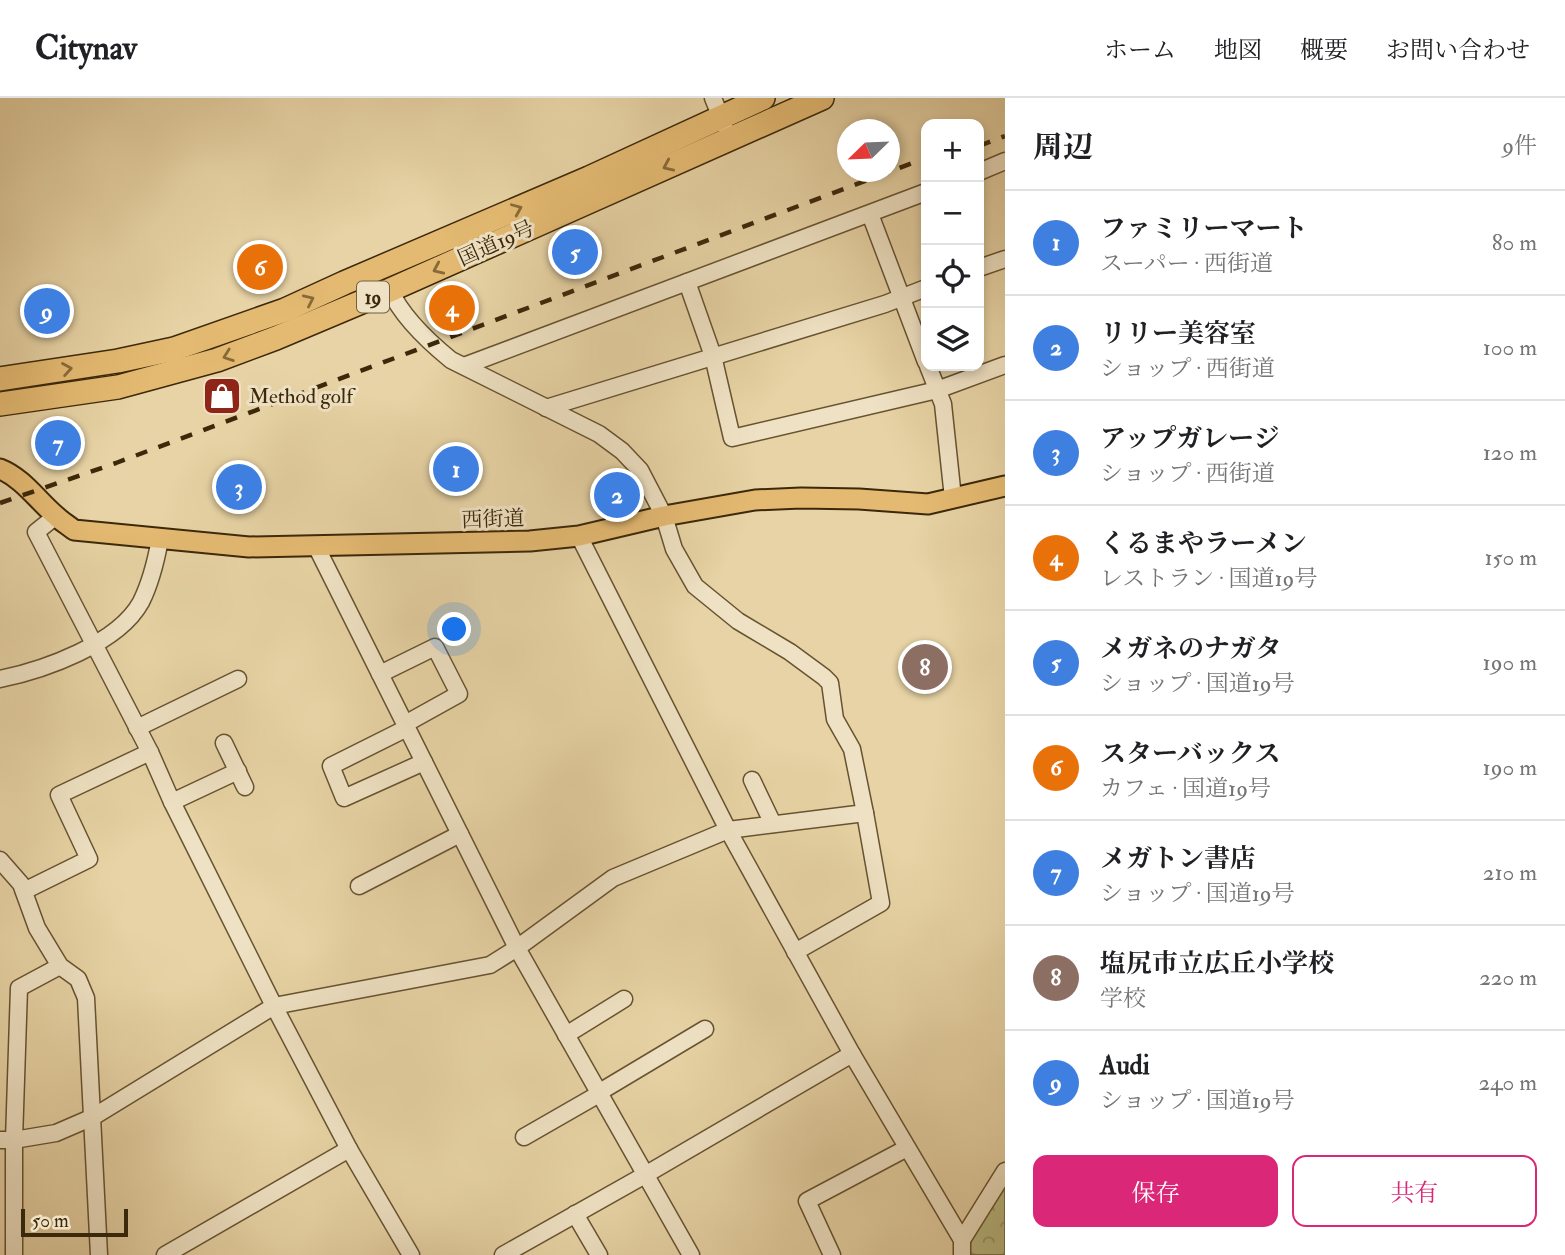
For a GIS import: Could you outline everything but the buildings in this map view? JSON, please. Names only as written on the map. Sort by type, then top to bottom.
[{"type":"highway","name":"国道19号","points":[[0,379],[174,349],[249,324],[589,178],[717,107],[763,98]]},
{"type":"highway","name":"国道19号","points":[[0,404],[118,387],[216,360],[276,338],[822,98]]},
{"type":"main road","name":"西街道","points":[[0,469],[8,472],[74,530],[249,547],[530,541],[579,536],[664,516],[755,500],[859,499],[928,504],[1005,486]]},
{"type":"street","points":[[717,107],[730,138]]},
{"type":"street","points":[[984,170],[1005,161]]},
{"type":"street","points":[[464,366],[921,194]]},
{"type":"street","points":[[870,214],[921,349]]},
{"type":"street","points":[[984,266],[1005,259]]},
{"type":"street","points":[[687,282],[713,356],[732,438],[937,390],[1005,365]]},
{"type":"street","points":[[390,290],[396,303],[451,360],[599,434],[622,450],[640,470],[664,516],[674,549],[695,586],[738,621],[790,652],[830,683],[835,719],[852,749],[881,903],[795,952]]},
{"type":"street","points":[[547,408],[885,304],[921,290]]},
{"type":"street","points":[[930,371],[943,404],[953,498]]},
{"type":"street","points":[[56,516],[36,532],[150,752],[172,802],[274,1006],[349,1149],[411,1255]]},
{"type":"street","points":[[579,536],[728,830],[962,1248]]},
{"type":"street","points":[[0,679],[36,671],[94,645],[121,625],[140,603],[155,568],[160,539]]},
{"type":"street","points":[[316,546],[517,948],[691,1255]]},
{"type":"street","points":[[380,674],[435,646],[459,694],[331,766],[344,798],[424,762]]},
{"type":"street","points":[[137,728],[238,680]]},
{"type":"street","points":[[224,743],[245,787]]},
{"type":"street","points":[[24,891],[89,859],[59,795],[150,752]]},
{"type":"street","points":[[172,802],[238,771]]},
{"type":"street","points":[[752,780],[773,824]]},
{"type":"street","points":[[7,1140],[56,1133],[93,1117],[274,1006],[490,965],[612,878],[728,830],[865,813]]},
{"type":"street","points":[[359,886],[460,834]]},
{"type":"street","points":[[0,860],[22,884],[37,928],[60,966],[78,979],[86,998],[99,1255]]},
{"type":"street","points":[[14,1255],[7,1140],[19,988],[60,966]]},
{"type":"street","points":[[566,1035],[624,999]]},
{"type":"street","points":[[524,1138],[705,1029]]},
{"type":"street","points":[[503,1255],[852,1054]]},
{"type":"street","points":[[832,1255],[807,1201],[907,1148]]},
{"type":"street","points":[[165,1255],[349,1149]]},
{"type":"street","points":[[962,1248],[1005,1171]]},
{"type":"street","points":[[575,1214],[599,1255]]},
{"type":"green space","points":[[1005,1169],[1005,1255],[966,1255],[966,1243]]},
{"type":"railway","points":[[984,144],[1005,136]]},
{"type":"railway","points":[[0,503],[116,463],[921,160]]},
{"type":"place","name":"メガネのナガタ","points":[[575,252]]},
{"type":"place","name":"スターバックス","points":[[260,267]]},
{"type":"place","name":"くるまやラーメン","points":[[452,308]]},
{"type":"place","name":"Audi","points":[[47,311]]},
{"type":"place","name":"Method golf","points":[[222,396]]},
{"type":"place","name":"メガトン書店","points":[[58,443]]},
{"type":"place","name":"ファミリーマート","points":[[456,469]]},
{"type":"place","name":"アップガレージ","points":[[239,487]]},
{"type":"place","name":"リリー美容室","points":[[617,495]]},
{"type":"place","name":"塩尻市立広丘小学校","points":[[925,667]]}]
